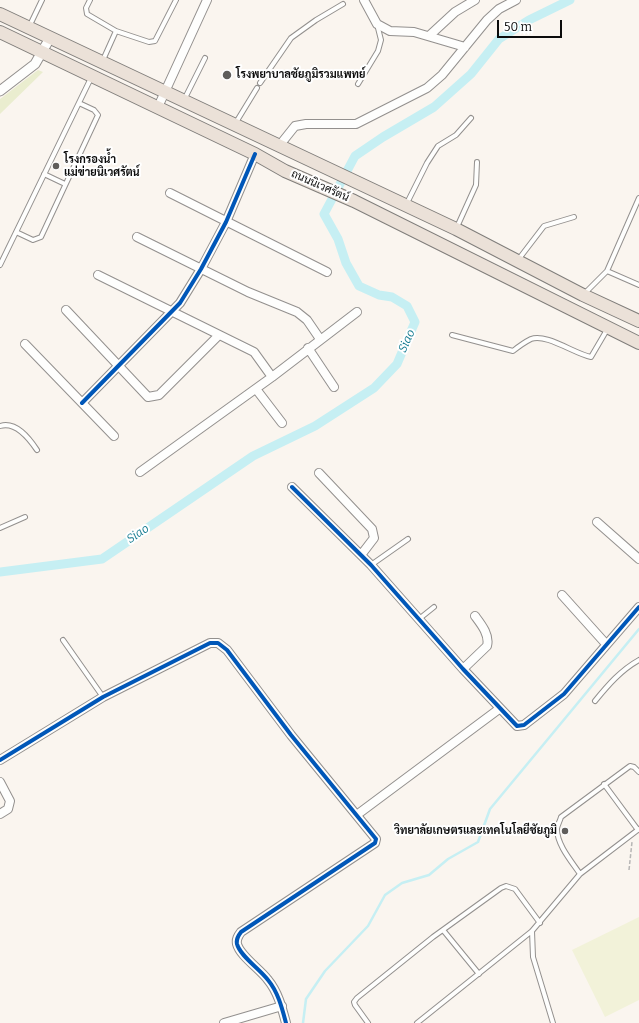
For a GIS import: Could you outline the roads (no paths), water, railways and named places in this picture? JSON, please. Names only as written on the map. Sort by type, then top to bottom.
[{"type":"main road","name":"ถนนนิเวศรัตน์","points":[[0,14],[456,229],[583,295],[639,321]]},
{"type":"main road","name":"ถนนนิเวศรัตน์","points":[[0,32],[255,154],[285,171],[354,201],[639,343]]},
{"type":"street","points":[[158,107],[208,0]]},
{"type":"street","points":[[364,0],[377,24],[390,31],[414,32],[465,47]]},
{"type":"street","points":[[429,36],[455,12],[475,0]]},
{"type":"street","points":[[279,146],[295,126],[306,124],[356,124],[427,88],[442,75],[487,20],[499,9],[516,0]]},
{"type":"street","points":[[0,91],[35,64],[44,52],[50,38]]},
{"type":"street","points":[[82,403],[180,303],[201,269],[226,222],[255,154]]},
{"type":"street","points":[[170,193],[327,272]]},
{"type":"street","points":[[137,237],[248,292],[297,312],[307,320],[320,339]]},
{"type":"street","points":[[98,275],[218,336],[257,354],[272,377]]},
{"type":"street","points":[[66,310],[142,391],[148,396],[153,397],[159,395],[218,336]]},
{"type":"street","points":[[140,472],[256,389],[357,312]]},
{"type":"street","points":[[25,344],[114,436]]},
{"type":"street","points":[[308,348],[334,387]]},
{"type":"street","points":[[256,389],[282,423]]},
{"type":"street","points":[[319,472],[372,529],[374,538],[360,555]]},
{"type":"street","points":[[292,487],[371,565],[463,669],[517,726],[524,725],[564,694],[639,607]]},
{"type":"street","points":[[597,522],[639,558]]},
{"type":"street","points":[[562,595],[606,644]]},
{"type":"street","points":[[463,669],[487,646],[487,635],[475,616]]},
{"type":"street","points":[[0,760],[103,697],[210,643],[218,643],[228,650],[291,735],[375,836],[375,843],[241,932],[237,937],[236,942],[239,949],[268,980],[282,1006],[286,1023]]},
{"type":"street","points":[[358,814],[499,708]]},
{"type":"street","points":[[0,782],[10,801],[8,809],[0,814]]},
{"type":"street","points":[[224,1023],[282,1006]]},
{"type":"lane","points":[[29,28],[42,0]]},
{"type":"lane","points":[[90,0],[86,8],[87,14],[116,31],[149,42],[155,41],[176,0]]},
{"type":"lane","points":[[260,82],[291,38],[316,20],[344,4]]},
{"type":"lane","points":[[358,84],[378,51],[381,40],[377,24]]},
{"type":"lane","points":[[102,62],[116,31]]},
{"type":"lane","points":[[184,100],[205,58]]},
{"type":"lane","points":[[0,265],[92,76]]},
{"type":"lane","points":[[235,124],[257,88]]},
{"type":"lane","points":[[16,232],[33,240],[41,237],[98,115],[94,110],[79,103]]},
{"type":"lane","points":[[406,206],[427,163],[438,146],[456,135],[471,118]]},
{"type":"lane","points":[[456,229],[476,185],[477,162]]},
{"type":"lane","points":[[44,174],[65,184]]},
{"type":"lane","points":[[583,295],[607,271],[639,198]]},
{"type":"lane","points":[[518,260],[544,226],[574,217]]},
{"type":"lane","points":[[607,271],[639,286]]},
{"type":"lane","points":[[452,335],[513,352],[533,338],[545,339],[582,356],[591,357],[608,328]]},
{"type":"lane","points":[[0,426],[12,427],[20,430],[37,450]]},
{"type":"lane","points":[[0,528],[24,517]]},
{"type":"lane","points":[[371,565],[408,539]]},
{"type":"lane","points":[[418,619],[434,607]]},
{"type":"lane","points":[[63,640],[103,697]]},
{"type":"lane","points":[[595,702],[611,682],[628,666],[639,660]]},
{"type":"lane","points":[[580,874],[562,845],[557,829],[561,817],[630,766],[634,767],[639,772]]},
{"type":"lane","points":[[417,1023],[532,931],[580,874],[638,830],[604,784]]},
{"type":"lane","points":[[368,1023],[355,1005],[354,1002],[357,998],[443,930],[506,886],[515,889],[540,923]]},
{"type":"lane","points":[[443,930],[479,974]]},
{"type":"lane","points":[[532,931],[533,957],[553,1023]]},
{"type":"waterway","name":"Siao","points":[[0,572],[102,559],[253,456],[315,426],[374,388],[397,364],[415,322],[407,306],[392,297],[379,295],[359,286],[346,263],[338,239],[324,214],[355,156],[383,137],[434,107],[471,74],[499,39],[529,20],[570,0]]},
{"type":"waterway","points":[[303,1023],[306,999],[325,971],[368,926],[385,895],[402,883],[429,875],[448,859],[478,842],[490,809],[639,629]]},
{"type":"place","name":"โรงพยาบาลชัยภูมิรวมแพทย์","points":[[227,75]]},
{"type":"place","name":"โรงกรองน้ำ แม่ข่ายนิเวศรัตน์","points":[[56,166]]},
{"type":"place","name":"วิทยาลัยเกษตรและเทคโนโลยีชัยภูมิ","points":[[565,831]]}]
